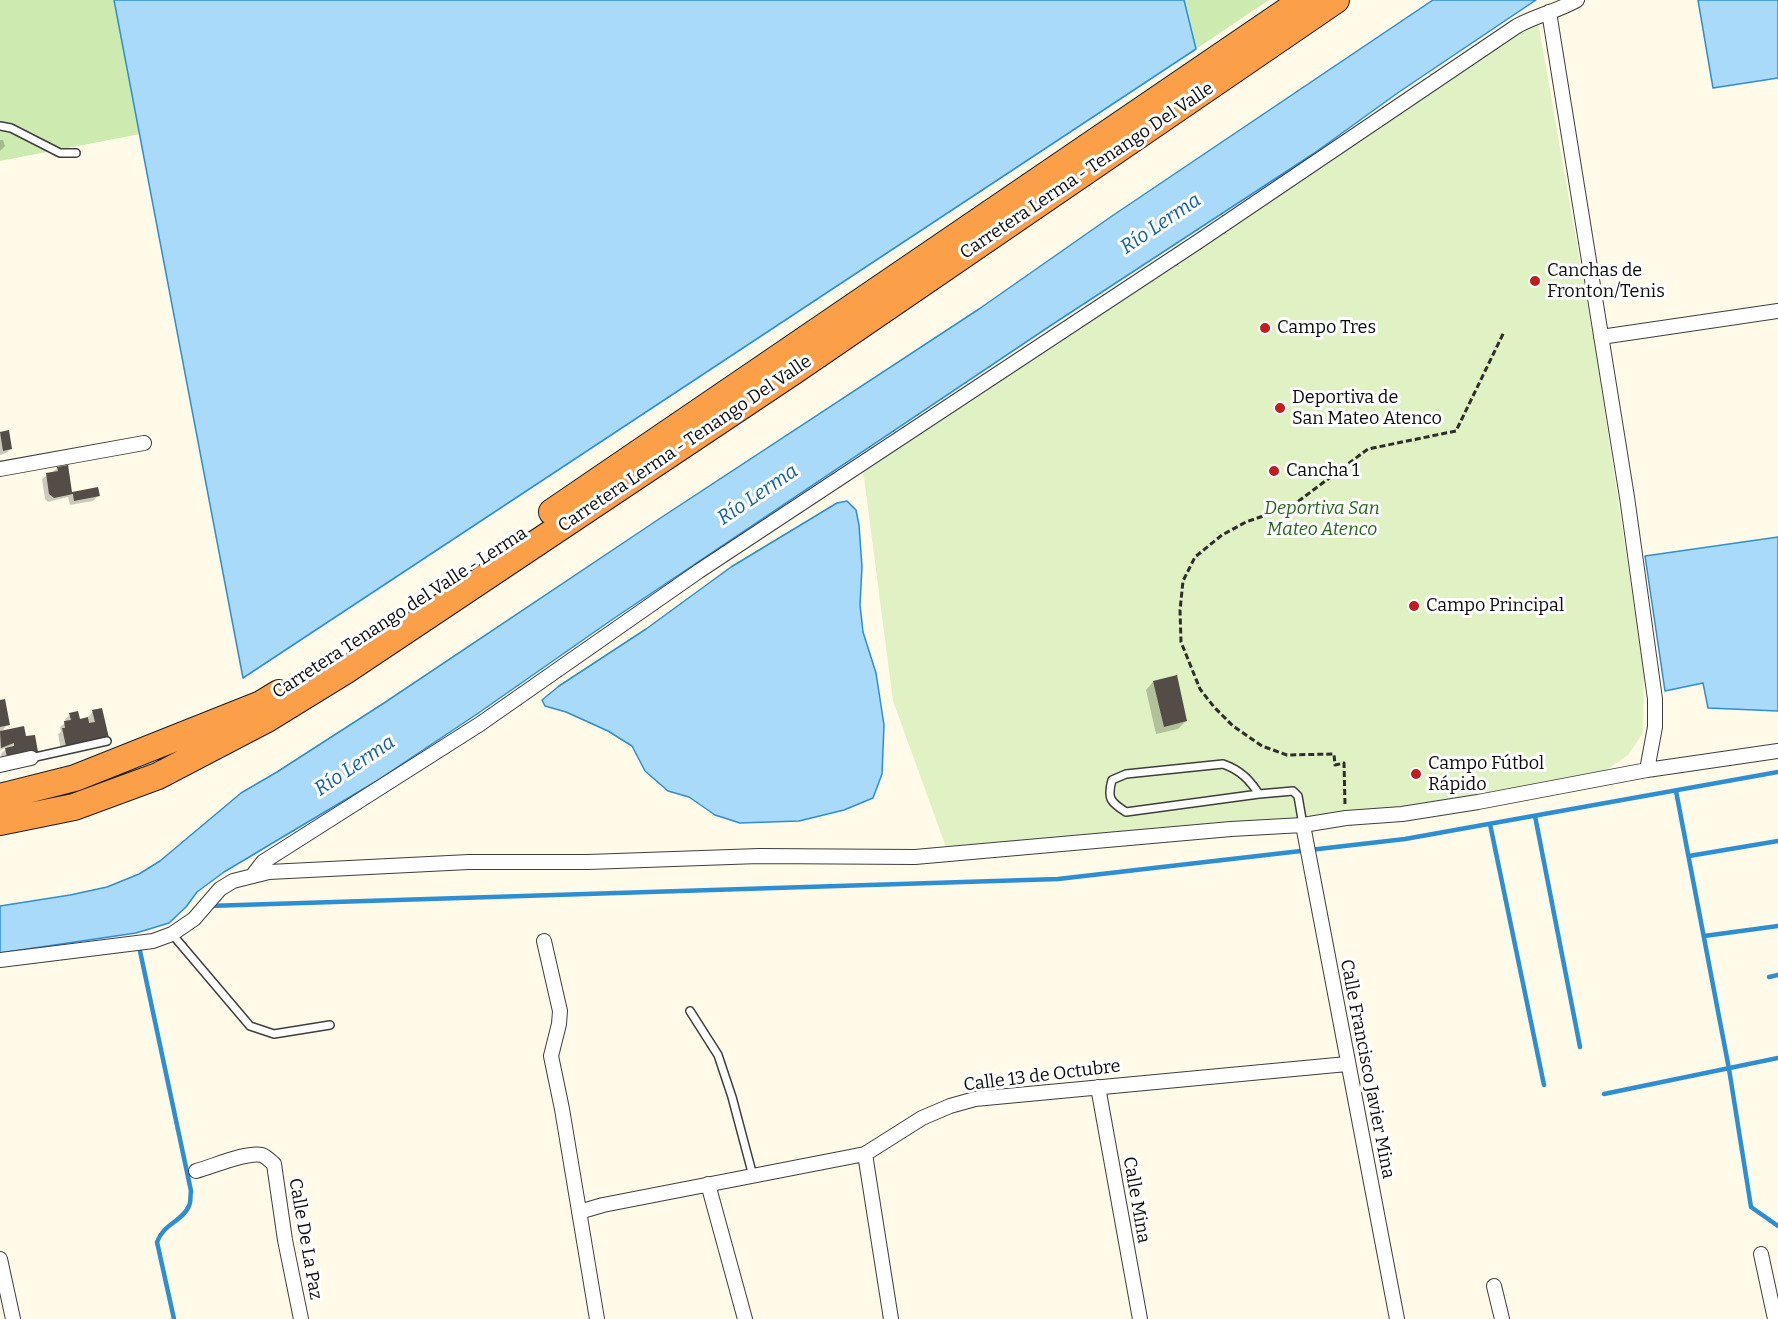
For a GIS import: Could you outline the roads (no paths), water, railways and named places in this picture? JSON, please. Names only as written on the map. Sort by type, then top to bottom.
[{"type":"highway","name":"Carretera Tenango del Valle - Lerma","points":[[0,797],[75,777],[261,704],[339,657],[1303,0]]},
{"type":"highway","name":"Carretera Lerma - Tenango Del Valle","points":[[0,822],[74,807],[158,776],[277,713],[355,664],[794,371],[1336,0]]},
{"type":"street","points":[[253,875],[263,862],[480,724],[699,571],[1199,241],[1517,26],[1535,16],[1560,9],[1577,0]]},
{"type":"street","points":[[1549,12],[1627,497],[1655,699],[1655,726],[1647,770]]},
{"type":"street","points":[[1601,337],[1778,311]]},
{"type":"street","points":[[0,468],[144,443]]},
{"type":"street","points":[[0,960],[153,942],[172,934],[194,919],[220,889],[233,881],[269,872],[469,862],[566,863],[759,856],[915,857],[1231,829],[1303,825],[1346,818],[1402,814],[1647,770],[1778,751]]},
{"type":"street","points":[[0,765],[31,758]]},
{"type":"street","name":"Calle Francisco Javier Mina","points":[[1303,825],[1397,1319]]},
{"type":"street","points":[[544,941],[560,1011],[551,1056],[597,1319]]},
{"type":"street","name":"Calle 13 de Octubre","points":[[579,1212],[603,1204],[865,1154],[922,1119],[950,1106],[975,1099],[1347,1064]]},
{"type":"street","name":"Calle Mina","points":[[1098,1087],[1140,1319]]},
{"type":"street","name":"Calle De La Paz","points":[[196,1171],[249,1155],[260,1154],[274,1164],[285,1240],[301,1319]]},
{"type":"street","points":[[865,1154],[891,1319]]},
{"type":"street","points":[[708,1184],[744,1319]]},
{"type":"street","points":[[1761,1254],[1775,1319]]},
{"type":"street","points":[[0,1259],[13,1319]]},
{"type":"street","points":[[1494,1286],[1502,1319]]},
{"type":"lane","points":[[0,126],[11,128],[60,153],[76,153]]},
{"type":"lane","points":[[31,758],[107,741]]},
{"type":"lane","points":[[1259,794],[1250,780],[1237,769],[1223,764],[1126,774],[1112,780],[1108,791],[1113,804],[1126,812],[1293,791],[1298,796],[1303,825]]},
{"type":"lane","points":[[172,934],[250,1026],[274,1034],[330,1025]]},
{"type":"lane","points":[[690,1011],[718,1055],[753,1176]]},
{"type":"water","points":[[114,0],[1184,0],[1196,49],[243,678]]},
{"type":"water","name":"Río Lerma","points":[[1433,0],[1536,0],[1399,92],[1313,154],[1050,326],[613,619],[375,782],[224,872],[197,892],[186,907],[169,923],[136,933],[0,953],[0,906],[107,887],[139,874],[160,861],[241,793],[384,703],[979,309],[1112,216]]},
{"type":"water","points":[[1698,0],[1778,0],[1778,78],[1713,88]]},
{"type":"water","points":[[847,501],[856,510],[859,525],[862,567],[860,605],[863,632],[876,673],[884,725],[882,774],[873,798],[844,810],[799,821],[740,823],[715,815],[689,797],[668,791],[645,771],[632,746],[608,731],[566,712],[545,706],[542,700],[559,686],[646,629],[731,567],[837,503]]},
{"type":"water","points":[[1778,537],[1778,711],[1708,708],[1703,683],[1665,691],[1645,556]]},
{"type":"waterway","points":[[208,906],[1058,879],[1405,839],[1778,772]]},
{"type":"waterway","points":[[1676,791],[1729,1069],[1751,1207],[1778,1226]]},
{"type":"waterway","points":[[1535,816],[1580,1047]]},
{"type":"waterway","points":[[1490,824],[1544,1085]]},
{"type":"waterway","points":[[1689,856],[1778,841]]},
{"type":"waterway","points":[[1704,936],[1778,926]]},
{"type":"waterway","points":[[140,951],[191,1191],[190,1204],[186,1211],[164,1231],[157,1242],[174,1319]]},
{"type":"waterway","points":[[1769,977],[1778,975]]},
{"type":"waterway","points":[[1604,1094],[1778,1058]]},
{"type":"place","name":"Canchas de Fronton/Tenis","points":[[1535,281]]},
{"type":"place","name":"Campo Tres","points":[[1265,328]]},
{"type":"place","name":"Deportiva de San Mateo Atenco","points":[[1280,408]]},
{"type":"place","name":"Cancha 1","points":[[1274,471]]},
{"type":"place","name":"Campo Principal","points":[[1414,606]]},
{"type":"place","name":"Campo Fútbol Rápido","points":[[1416,774]]},
{"type":"park label","name":"Deportiva San Mateo Atenco","points":[[1322,519]]}]
